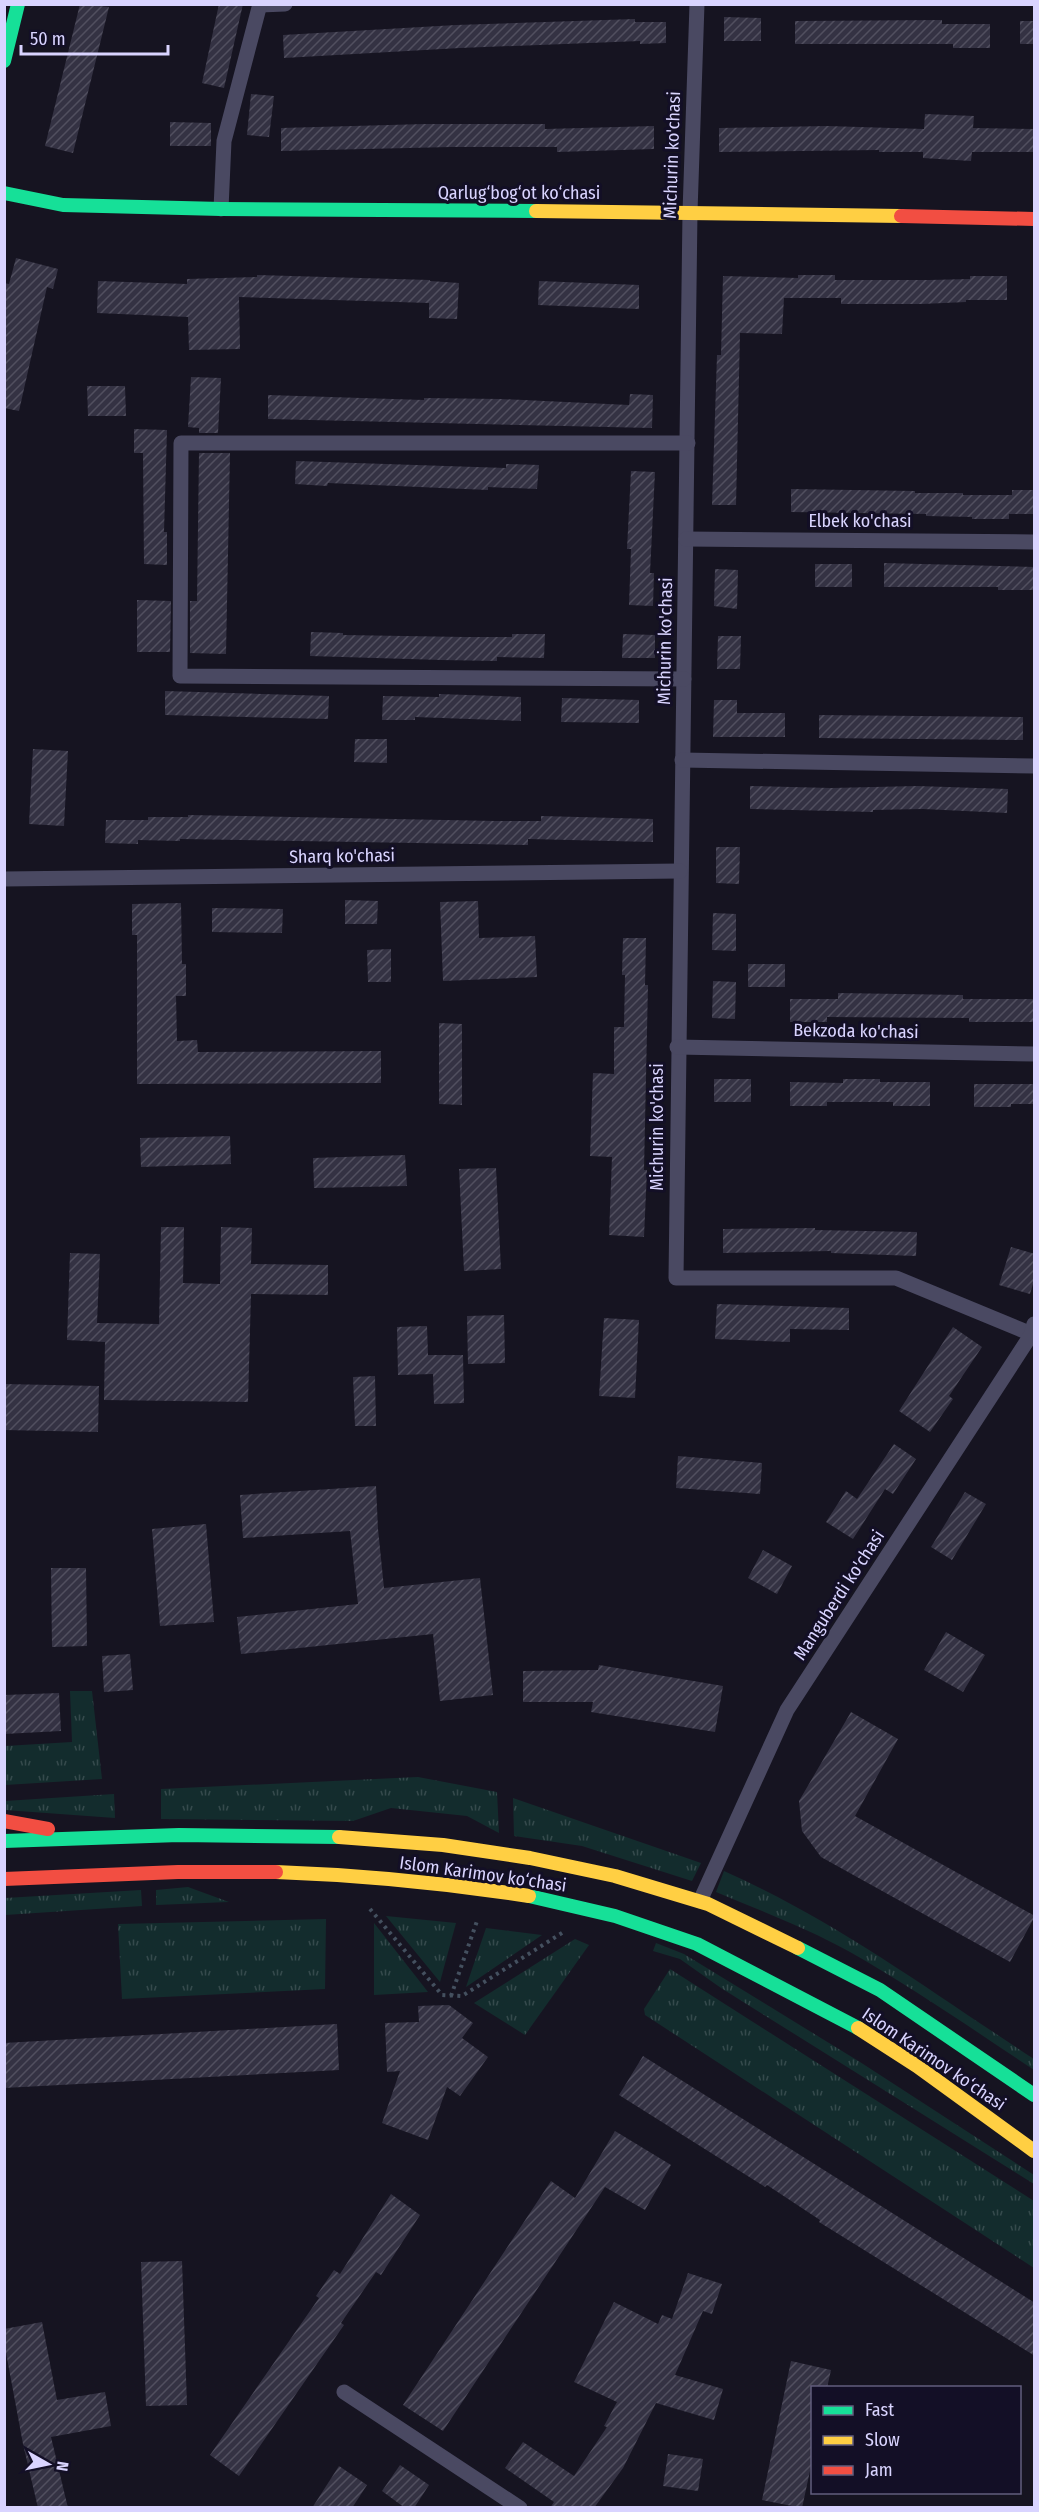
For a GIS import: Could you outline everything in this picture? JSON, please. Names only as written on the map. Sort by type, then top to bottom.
[{"type":"main road","points":[[4,61],[18,4]]},
{"type":"main road","name":"Qarlug‘bog‘ot ko‘chasi","points":[[4,193],[63,205],[221,209],[690,212],[1035,219]]},
{"type":"main road","points":[[4,1821],[89,1837]]},
{"type":"main road","name":"Islom Karimov ko‘chasi","points":[[4,1841],[216,1834],[346,1838],[480,1850],[580,1866],[700,1901],[879,1990],[1035,2095]]},
{"type":"main road","name":"Islom Karimov ko‘chasi","points":[[4,1879],[146,1871],[329,1874],[474,1888],[558,1900],[699,1944],[799,1996],[878,2039],[1035,2151]]},
{"type":"street","points":[[221,209],[224,141],[260,5],[285,4]]},
{"type":"street","name":"Michurin ko'chasi","points":[[697,4],[690,212],[677,1047],[676,1278],[896,1278],[1033,1331]]},
{"type":"street","points":[[684,679],[180,676],[181,443],[688,443]]},
{"type":"street","name":"Elbek ko'chasi","points":[[686,539],[1035,542]]},
{"type":"street","points":[[682,760],[1035,766]]},
{"type":"street","name":"Sharq ko'chasi","points":[[4,879],[680,871]]},
{"type":"street","name":"Bekzoda ko'chasi","points":[[677,1047],[1035,1054]]},
{"type":"street","name":"Manguberdi ko'chasi","points":[[700,1901],[787,1710],[1033,1331]]},
{"type":"street","points":[[344,2392],[520,2508]]},
{"type":"path","points":[[370,1909],[442,1995],[462,1996],[566,1931]]},
{"type":"path","points":[[451,1996],[477,1921]]},
{"type":"green space","points":[[70,1691],[92,1691],[102,1779],[5,1785],[5,1746],[72,1742]]},
{"type":"green space","points":[[418,1777],[497,1792],[499,1833],[467,1816],[391,1808],[353,1821],[161,1819],[161,1789]]},
{"type":"green space","points":[[114,1794],[115,1818],[5,1810],[5,1801]]},
{"type":"green space","points":[[513,1798],[701,1863],[692,1881],[582,1846],[514,1836]]},
{"type":"green space","points":[[724,1871],[805,1912],[883,1959],[1034,2059],[1034,2070],[920,1995],[834,1943],[716,1892]]},
{"type":"green space","points":[[188,1887],[229,1902],[156,1905],[156,1890]]},
{"type":"green space","points":[[141,1890],[142,1906],[5,1915],[5,1898]]},
{"type":"green space","points":[[386,1916],[456,1923],[440,1982]]},
{"type":"green space","points":[[326,1919],[325,1989],[122,1999],[118,1924]]},
{"type":"green space","points":[[374,1923],[428,1992],[374,1995]]},
{"type":"green space","points":[[486,1928],[542,1935],[466,1987]]},
{"type":"green space","points":[[575,1939],[589,1945],[525,2035],[474,2003]]},
{"type":"green space","points":[[656,1943],[684,1954],[860,2062],[1034,2175],[1034,2184],[721,1988],[680,1959],[653,1951]]},
{"type":"green space","points":[[670,1969],[1034,2201],[1034,2268],[645,2015],[644,2009]]},
{"type":"building","points":[[80,4],[109,7],[73,153],[45,146]]},
{"type":"building","points":[[219,4],[243,4],[224,88],[202,83]]},
{"type":"building","points":[[724,17],[761,18],[761,41],[724,41]]},
{"type":"building","points":[[635,19],[635,22],[666,22],[666,43],[640,44],[640,41],[460,48],[284,58],[283,35],[456,25]]},
{"type":"building","points":[[942,20],[942,24],[990,24],[990,48],[953,48],[953,44],[795,44],[795,21]]},
{"type":"building","points":[[1020,21],[1035,21],[1035,44],[1020,44]]},
{"type":"building","points":[[251,94],[274,96],[269,137],[247,135]]},
{"type":"building","points":[[925,114],[974,116],[973,128],[1035,129],[1035,152],[972,152],[971,161],[923,158],[923,152],[879,152],[879,150],[719,152],[719,128],[827,126],[924,129]]},
{"type":"building","points":[[170,122],[211,123],[211,146],[170,146]]},
{"type":"building","points":[[425,124],[545,124],[545,129],[654,126],[654,149],[557,152],[557,147],[451,147],[281,151],[281,128]]},
{"type":"building","points":[[16,258],[58,269],[53,289],[47,287],[19,411],[4,408],[4,283],[9,284]]},
{"type":"building","points":[[257,275],[430,280],[459,283],[457,319],[429,318],[429,303],[239,297],[240,349],[189,350],[188,317],[97,313],[98,281],[187,284],[187,279],[257,277]]},
{"type":"building","points":[[798,275],[835,275],[835,280],[929,280],[970,279],[970,276],[1007,276],[1007,300],[966,300],[966,302],[922,304],[841,304],[841,298],[784,298],[782,334],[740,333],[736,505],[712,505],[717,355],[721,355],[723,276],[798,278]]},
{"type":"building","points":[[539,281],[639,285],[639,309],[538,305]]},
{"type":"building","points":[[191,377],[221,378],[218,433],[199,433],[199,428],[188,427]]},
{"type":"building","points":[[87,386],[125,386],[126,416],[88,416]]},
{"type":"building","points":[[630,394],[653,395],[652,428],[268,419],[268,395],[424,400],[424,398],[500,399],[629,405]]},
{"type":"building","points":[[134,429],[167,430],[164,532],[167,532],[167,565],[144,564],[143,453],[134,453]]},
{"type":"building","points":[[199,453],[230,453],[226,654],[190,653],[190,601],[197,601]]},
{"type":"building","points":[[296,461],[506,468],[506,464],[539,465],[537,489],[488,487],[488,490],[328,483],[327,486],[295,484]]},
{"type":"building","points":[[631,471],[655,472],[650,573],[654,573],[653,606],[629,605],[631,549],[627,549]]},
{"type":"building","points":[[791,489],[915,491],[915,493],[963,493],[963,495],[1012,495],[1012,490],[1035,490],[1035,514],[1009,514],[1009,519],[972,519],[972,517],[926,516],[926,514],[791,512]]},
{"type":"building","points":[[884,563],[1035,567],[1034,590],[998,590],[998,587],[884,587]]},
{"type":"building","points":[[815,564],[852,564],[852,587],[815,587]]},
{"type":"building","points":[[715,569],[738,570],[737,609],[714,606]]},
{"type":"building","points":[[137,600],[171,601],[170,652],[137,652]]},
{"type":"building","points":[[311,632],[343,633],[343,635],[465,637],[545,634],[544,658],[497,657],[497,661],[310,656]]},
{"type":"building","points":[[623,634],[655,635],[655,658],[622,658]]},
{"type":"building","points":[[718,636],[741,636],[740,669],[717,669]]},
{"type":"building","points":[[165,691],[329,696],[328,719],[165,715]]},
{"type":"building","points":[[439,694],[521,697],[521,721],[415,717],[415,720],[382,720],[383,696],[439,697]]},
{"type":"building","points":[[562,698],[639,700],[639,723],[561,722]]},
{"type":"building","points":[[714,700],[737,700],[737,713],[785,713],[785,737],[713,737]]},
{"type":"building","points":[[819,715],[1023,717],[1023,740],[819,738]]},
{"type":"building","points":[[355,739],[387,739],[387,763],[354,762]]},
{"type":"building","points":[[33,749],[68,751],[64,826],[29,824]]},
{"type":"building","points":[[750,786],[831,788],[917,786],[1008,789],[1007,813],[923,809],[873,810],[873,812],[750,809]]},
{"type":"building","points":[[188,815],[496,821],[541,821],[541,816],[653,819],[653,842],[528,839],[528,845],[180,839],[180,841],[138,840],[138,844],[105,843],[106,820],[148,820],[148,817],[188,817]]},
{"type":"building","points":[[716,847],[740,847],[739,884],[716,883]]},
{"type":"building","points":[[345,900],[378,901],[377,924],[345,924]]},
{"type":"building","points":[[478,901],[479,938],[535,936],[537,977],[443,981],[440,902]]},
{"type":"building","points":[[181,903],[182,964],[186,964],[186,996],[176,996],[177,1041],[197,1040],[198,1052],[381,1051],[381,1083],[137,1084],[137,935],[132,935],[132,904]]},
{"type":"building","points":[[212,908],[283,909],[282,933],[212,932]]},
{"type":"building","points":[[713,913],[736,914],[736,951],[712,950]]},
{"type":"building","points":[[623,938],[646,938],[645,985],[648,985],[644,1170],[647,1170],[644,1237],[609,1235],[612,1157],[590,1156],[593,1073],[614,1074],[614,1027],[624,1027]]},
{"type":"building","points":[[391,949],[391,982],[368,982],[367,950]]},
{"type":"building","points":[[748,964],[785,964],[785,987],[748,987]]},
{"type":"building","points":[[713,981],[736,982],[735,1019],[712,1018]]},
{"type":"building","points":[[838,993],[963,995],[963,999],[1035,999],[1035,1022],[969,1022],[969,1018],[827,1017],[827,1022],[790,1022],[790,999],[838,999]]},
{"type":"building","points":[[439,1023],[462,1024],[462,1105],[439,1104]]},
{"type":"building","points":[[714,1079],[751,1079],[751,1102],[714,1102]]},
{"type":"building","points":[[843,1079],[930,1082],[930,1106],[893,1106],[893,1102],[827,1102],[827,1106],[790,1106],[790,1082],[843,1083]]},
{"type":"building","points":[[974,1084],[1035,1084],[1035,1104],[1011,1104],[1011,1107],[974,1107]]},
{"type":"building","points":[[230,1136],[231,1164],[141,1167],[140,1138]]},
{"type":"building","points":[[405,1155],[407,1186],[314,1188],[313,1158]]},
{"type":"building","points":[[496,1168],[501,1269],[464,1271],[459,1169]]},
{"type":"building","points":[[161,1227],[184,1227],[183,1283],[220,1284],[221,1227],[252,1228],[251,1264],[328,1265],[328,1295],[251,1294],[248,1402],[104,1400],[105,1342],[67,1340],[70,1253],[100,1254],[97,1323],[159,1324]]},
{"type":"building","points":[[815,1228],[815,1230],[917,1232],[916,1256],[831,1253],[831,1251],[723,1253],[723,1229]]},
{"type":"building","points":[[1011,1247],[1035,1254],[1035,1277],[1030,1294],[999,1285]]},
{"type":"building","points":[[717,1304],[849,1308],[849,1330],[790,1329],[790,1342],[715,1339]]},
{"type":"building","points":[[504,1315],[505,1363],[468,1364],[467,1316]]},
{"type":"building","points":[[604,1318],[639,1320],[635,1398],[599,1396]]},
{"type":"building","points":[[427,1326],[428,1355],[463,1355],[464,1403],[434,1404],[433,1374],[398,1375],[397,1327]]},
{"type":"building","points":[[953,1327],[982,1347],[949,1396],[953,1399],[930,1432],[899,1411]]},
{"type":"building","points":[[375,1376],[376,1426],[355,1426],[353,1377]]},
{"type":"building","points":[[4,1384],[99,1386],[98,1432],[4,1430]]},
{"type":"building","points":[[894,1444],[916,1459],[893,1494],[885,1489],[853,1539],[826,1522],[846,1491],[857,1499]]},
{"type":"building","points":[[678,1456],[762,1463],[760,1494],[676,1488]]},
{"type":"building","points":[[376,1486],[384,1588],[480,1578],[493,1695],[440,1701],[433,1634],[241,1654],[237,1617],[358,1604],[350,1531],[243,1538],[240,1495]]},
{"type":"building","points":[[965,1492],[986,1504],[952,1560],[931,1547]]},
{"type":"building","points":[[206,1524],[214,1622],[160,1626],[152,1529]]},
{"type":"building","points":[[763,1550],[792,1566],[777,1594],[748,1578]]},
{"type":"building","points":[[51,1568],[86,1568],[87,1646],[52,1647]]},
{"type":"building","points":[[946,1632],[985,1655],[963,1692],[924,1670]]},
{"type":"building","points":[[130,1654],[133,1690],[104,1692],[102,1656]]},
{"type":"building","points":[[599,1665],[723,1686],[715,1732],[591,1712],[593,1702],[523,1702],[523,1671],[598,1670]]},
{"type":"building","points":[[59,1693],[61,1731],[4,1734],[4,1695]]},
{"type":"building","points":[[851,1712],[898,1739],[855,1816],[1035,1916],[1010,1962],[821,1857],[802,1831],[799,1801]]},
{"type":"building","points":[[449,2005],[473,2023],[462,2038],[488,2057],[460,2096],[447,2087],[428,2140],[382,2123],[400,2071],[387,2072],[385,2023],[419,2022],[418,2006]]},
{"type":"building","points":[[337,2024],[339,2070],[4,2088],[4,2043]]},
{"type":"building","points":[[643,2056],[1035,2303],[1035,2356],[819,2222],[820,2220],[767,2185],[765,2187],[619,2095]]},
{"type":"building","points":[[615,2131],[671,2165],[645,2210],[605,2187],[443,2431],[403,2405],[551,2181],[575,2198]]},
{"type":"building","points":[[391,2194],[420,2215],[381,2275],[376,2272],[341,2323],[344,2325],[239,2476],[210,2455],[319,2298],[316,2296],[334,2270],[340,2274]]},
{"type":"building","points":[[182,2261],[187,2405],[146,2406],[141,2262]]},
{"type":"building","points":[[688,2273],[722,2284],[712,2314],[703,2311],[675,2375],[723,2389],[714,2420],[656,2403],[623,2468],[594,2508],[550,2508],[554,2502],[505,2468],[523,2442],[574,2476],[607,2427],[604,2426],[617,2402],[574,2382],[614,2302],[658,2324],[662,2315],[672,2319]]},
{"type":"building","points":[[42,2322],[57,2400],[105,2392],[111,2426],[51,2437],[68,2508],[38,2508],[23,2444],[4,2342],[4,2329]]},
{"type":"building","points":[[791,2361],[831,2370],[827,2386],[811,2386],[811,2466],[802,2508],[762,2500]]},
{"type":"building","points":[[668,2454],[703,2459],[698,2491],[663,2486]]},
{"type":"building","points":[[400,2465],[429,2485],[414,2508],[405,2508],[382,2491]]},
{"type":"building","points":[[339,2466],[367,2485],[352,2508],[312,2508]]},
{"type":"traffic: fast","points":[[4,61],[18,4]]},
{"type":"traffic: fast","points":[[4,193],[63,205],[221,209],[536,211]]},
{"type":"traffic: fast","points":[[4,1841],[179,1835],[339,1837]]},
{"type":"traffic: fast","points":[[529,1896],[615,1916],[697,1944],[858,2028]]},
{"type":"traffic: fast","points":[[798,1948],[880,1990],[1034,2095]]},
{"type":"traffic: slow","points":[[536,211],[901,216]]},
{"type":"traffic: slow","points":[[339,1837],[443,1845],[530,1858],[615,1876],[708,1904],[798,1948]]},
{"type":"traffic: slow","points":[[276,1872],[403,1880],[529,1896]]},
{"type":"traffic: slow","points":[[858,2028],[917,2066],[1034,2151]]},
{"type":"traffic: jam","points":[[901,216],[1034,219]]},
{"type":"traffic: jam","points":[[4,1821],[48,1829]]},
{"type":"traffic: jam","points":[[4,1879],[178,1872],[276,1872]]}]
